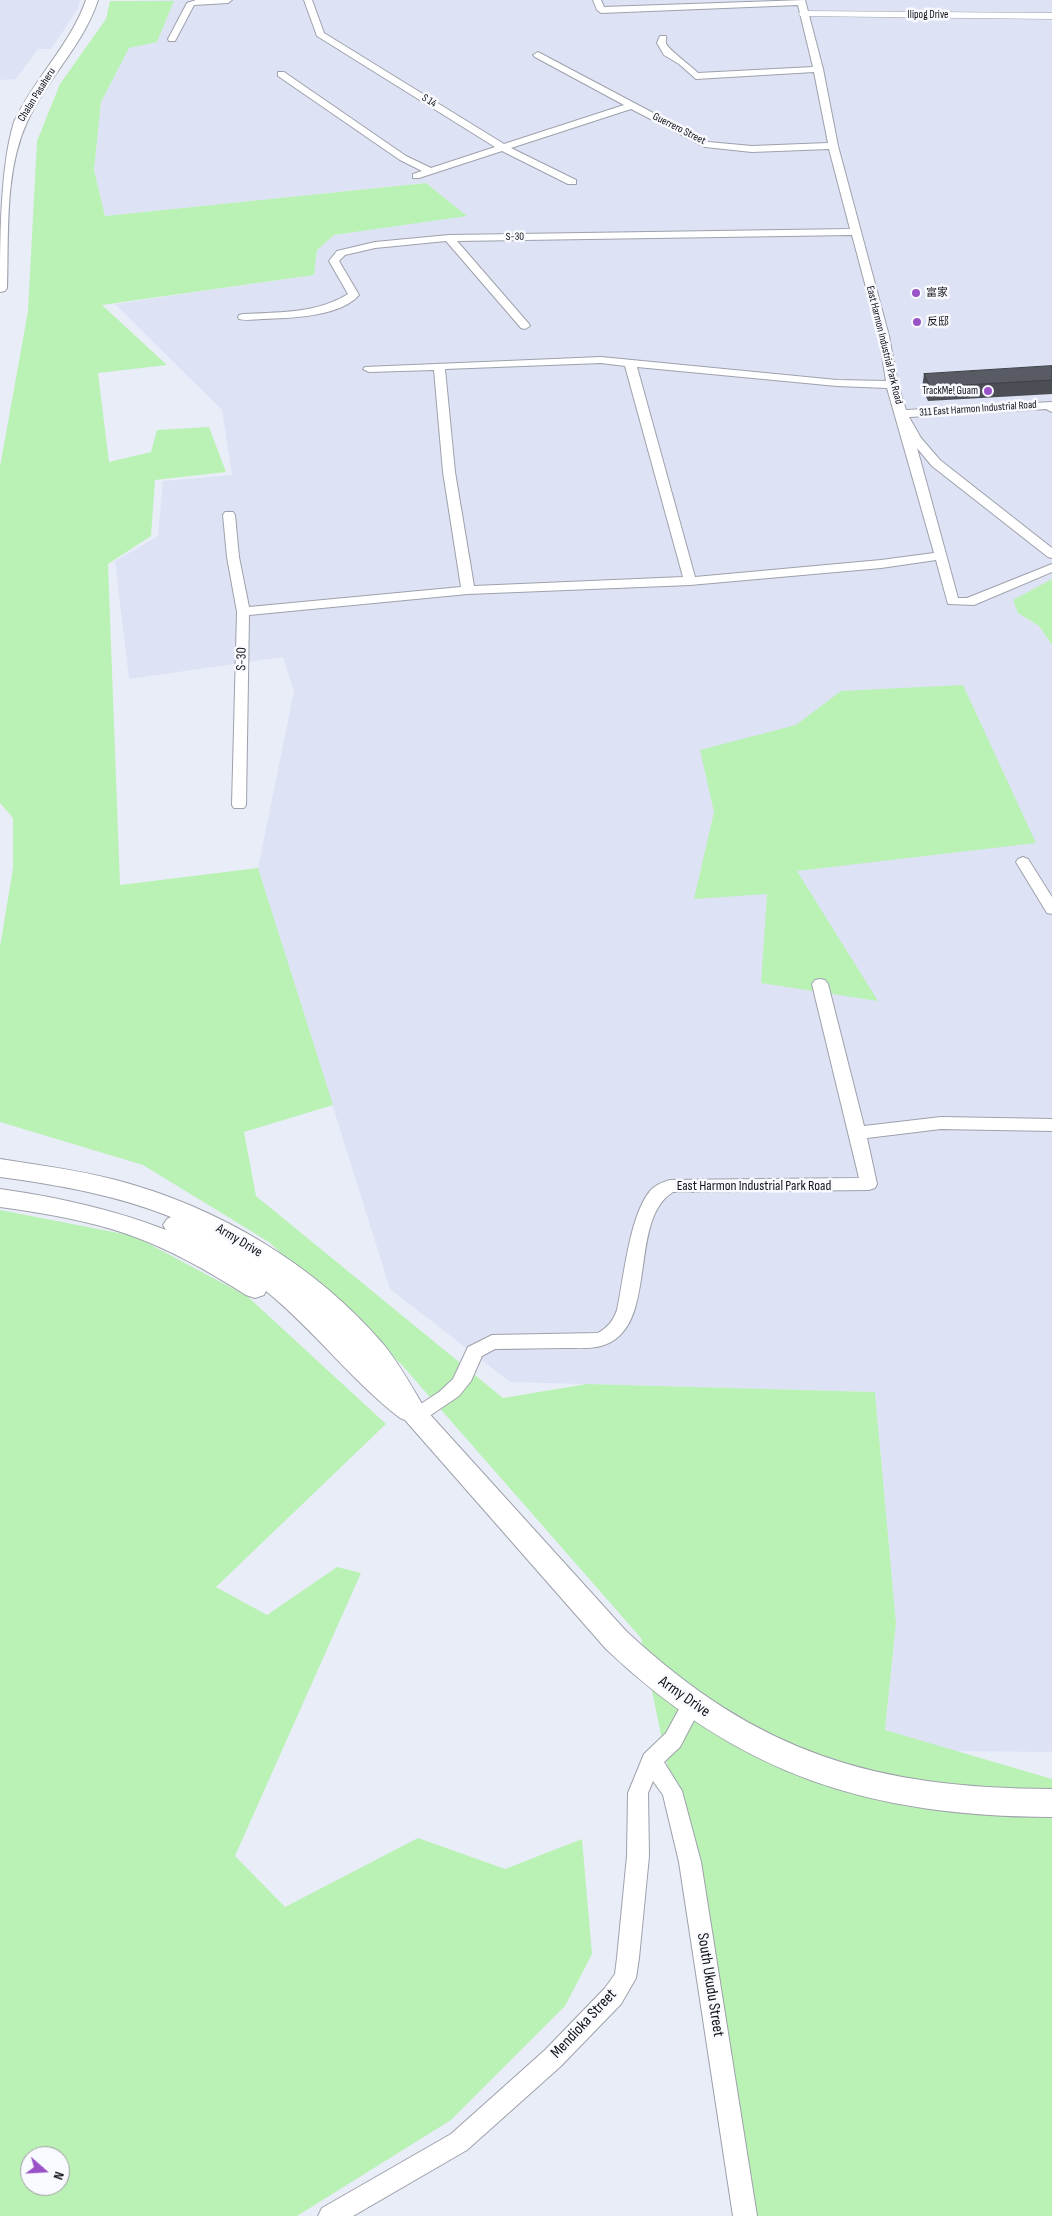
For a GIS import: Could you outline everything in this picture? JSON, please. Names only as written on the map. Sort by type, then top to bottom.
[{"type":"main road","name":"Chalan Pasaheru","points":[[0,288],[6,167],[11,144],[26,111],[82,24],[92,0]]},
{"type":"main road","points":[[0,1155],[94,1169],[130,1178],[164,1189],[227,1216],[283,1251],[334,1295],[354,1321],[366,1360]]},
{"type":"main road","name":"Army Drive","points":[[0,1168],[48,1175],[121,1190],[156,1200],[244,1242],[299,1281],[325,1302],[366,1360],[384,1392],[416,1416],[640,1665],[692,1705],[722,1723],[781,1753],[829,1772],[867,1784],[906,1793],[945,1798],[1052,1803]]},
{"type":"main road","name":"Army Drive","points":[[0,1182],[50,1189],[118,1205],[149,1215],[207,1240],[234,1256],[284,1293],[309,1316],[366,1360]]},
{"type":"main road","points":[[0,1198],[73,1209],[138,1227],[165,1238],[219,1266],[366,1360]]},
{"type":"street","points":[[172,40],[191,3],[228,0]]},
{"type":"street","name":"S 14","points":[[308,0],[320,34],[502,147],[572,182]]},
{"type":"street","points":[[597,0],[601,10],[801,1]]},
{"type":"street","name":"East Harmon Industrial Park Road","points":[[801,1],[818,69],[833,146],[884,336],[892,385],[902,414],[953,601],[969,602],[1052,568]]},
{"type":"street","name":"Ilipog Drive","points":[[804,14],[1052,16]]},
{"type":"street","points":[[664,38],[661,43],[667,53],[682,62],[696,76],[818,69]]},
{"type":"street","name":"Guerrero Street","points":[[538,55],[705,144],[719,147],[833,146]]},
{"type":"street","points":[[282,74],[403,158],[430,171]]},
{"type":"street","points":[[416,176],[632,105]]},
{"type":"street","name":"S-30","points":[[243,317],[307,312],[343,304],[354,295],[334,261],[341,253],[374,245],[450,238],[855,232]]},
{"type":"street","points":[[450,238],[525,326]]},
{"type":"street","points":[[369,368],[569,360],[630,363],[837,383],[892,385]]},
{"type":"street","points":[[630,363],[690,581]]},
{"type":"street","points":[[438,366],[449,472],[468,590]]},
{"type":"street","name":"311 East Harmon Industrial Road","points":[[902,414],[1050,405],[1052,409]]},
{"type":"street","points":[[902,414],[916,439],[936,463],[1052,554]]},
{"type":"street","name":"S-30","points":[[229,515],[233,558],[243,612],[239,805]]},
{"type":"street","points":[[243,612],[468,590],[690,581],[881,564],[940,556]]},
{"type":"street","points":[[1023,862],[1052,909]]},
{"type":"street","points":[[820,984],[858,1134],[940,1123],[1052,1125]]},
{"type":"street","name":"East Harmon Industrial Park Road","points":[[416,1416],[462,1382],[469,1369],[474,1352],[492,1342],[599,1340],[612,1335],[622,1324],[644,1224],[653,1201],[661,1191],[670,1186],[869,1184],[858,1134]]},
{"type":"street","name":"Mendioka Street","points":[[330,2216],[459,2142],[553,2058],[613,1996],[625,1978],[628,1958],[638,1856],[638,1793],[652,1761],[673,1740],[692,1705]]},
{"type":"street","name":"South Ukudu Street","points":[[652,1761],[672,1791],[690,1862],[745,2216]]},
{"type":"shaded area","points":[[0,0],[80,0],[78,9],[51,49],[38,49],[16,79],[0,80]]},
{"type":"shaded area","points":[[130,0],[1052,0],[1052,584],[1018,613],[1039,626],[1052,645],[1052,1752],[952,1751],[885,1730],[896,1623],[875,1392],[510,1382],[390,1289],[258,868],[294,691],[283,657],[129,679],[115,561],[158,536],[163,481],[232,475],[222,410],[115,304],[314,275],[317,250],[334,235],[466,216],[426,183],[105,216],[94,170],[101,102],[129,48],[174,1]]},
{"type":"green space","points":[[110,1],[174,1],[157,42],[129,48],[101,102],[94,170],[105,216],[426,183],[467,216],[334,235],[317,250],[314,275],[102,305],[167,365],[98,373],[109,462],[151,452],[157,430],[209,427],[226,472],[155,480],[151,536],[108,564],[120,885],[258,868],[333,1105],[244,1132],[256,1196],[503,1398],[587,1384],[875,1392],[896,1623],[885,1730],[1052,1779],[1052,2216],[744,2216],[703,1937],[641,1638],[401,1364],[269,1242],[143,1165],[0,1122],[0,947],[13,868],[13,818],[0,803],[0,467],[28,311],[37,141],[60,84],[106,19]]},
{"type":"green space","points":[[1052,579],[1052,645],[1039,626],[1018,613],[1013,600]]},
{"type":"green space","points":[[963,685],[1036,843],[797,871],[878,1001],[761,983],[767,894],[694,899],[714,812],[700,750],[796,725],[841,691]]},
{"type":"green space","points":[[0,1210],[134,1236],[247,1296],[386,1424],[216,1587],[267,1615],[337,1567],[361,1573],[235,1856],[285,1907],[418,1838],[505,1869],[582,1839],[592,1954],[565,2006],[451,2120],[297,2216],[0,2216]]},
{"type":"building","points":[[1052,366],[1052,380],[930,387],[924,374]]},
{"type":"place","name":"富家","points":[[916,293]]},
{"type":"place","name":"反邸","points":[[917,322]]},
{"type":"place","name":"TrackMe! Guam","points":[[988,391]]}]
